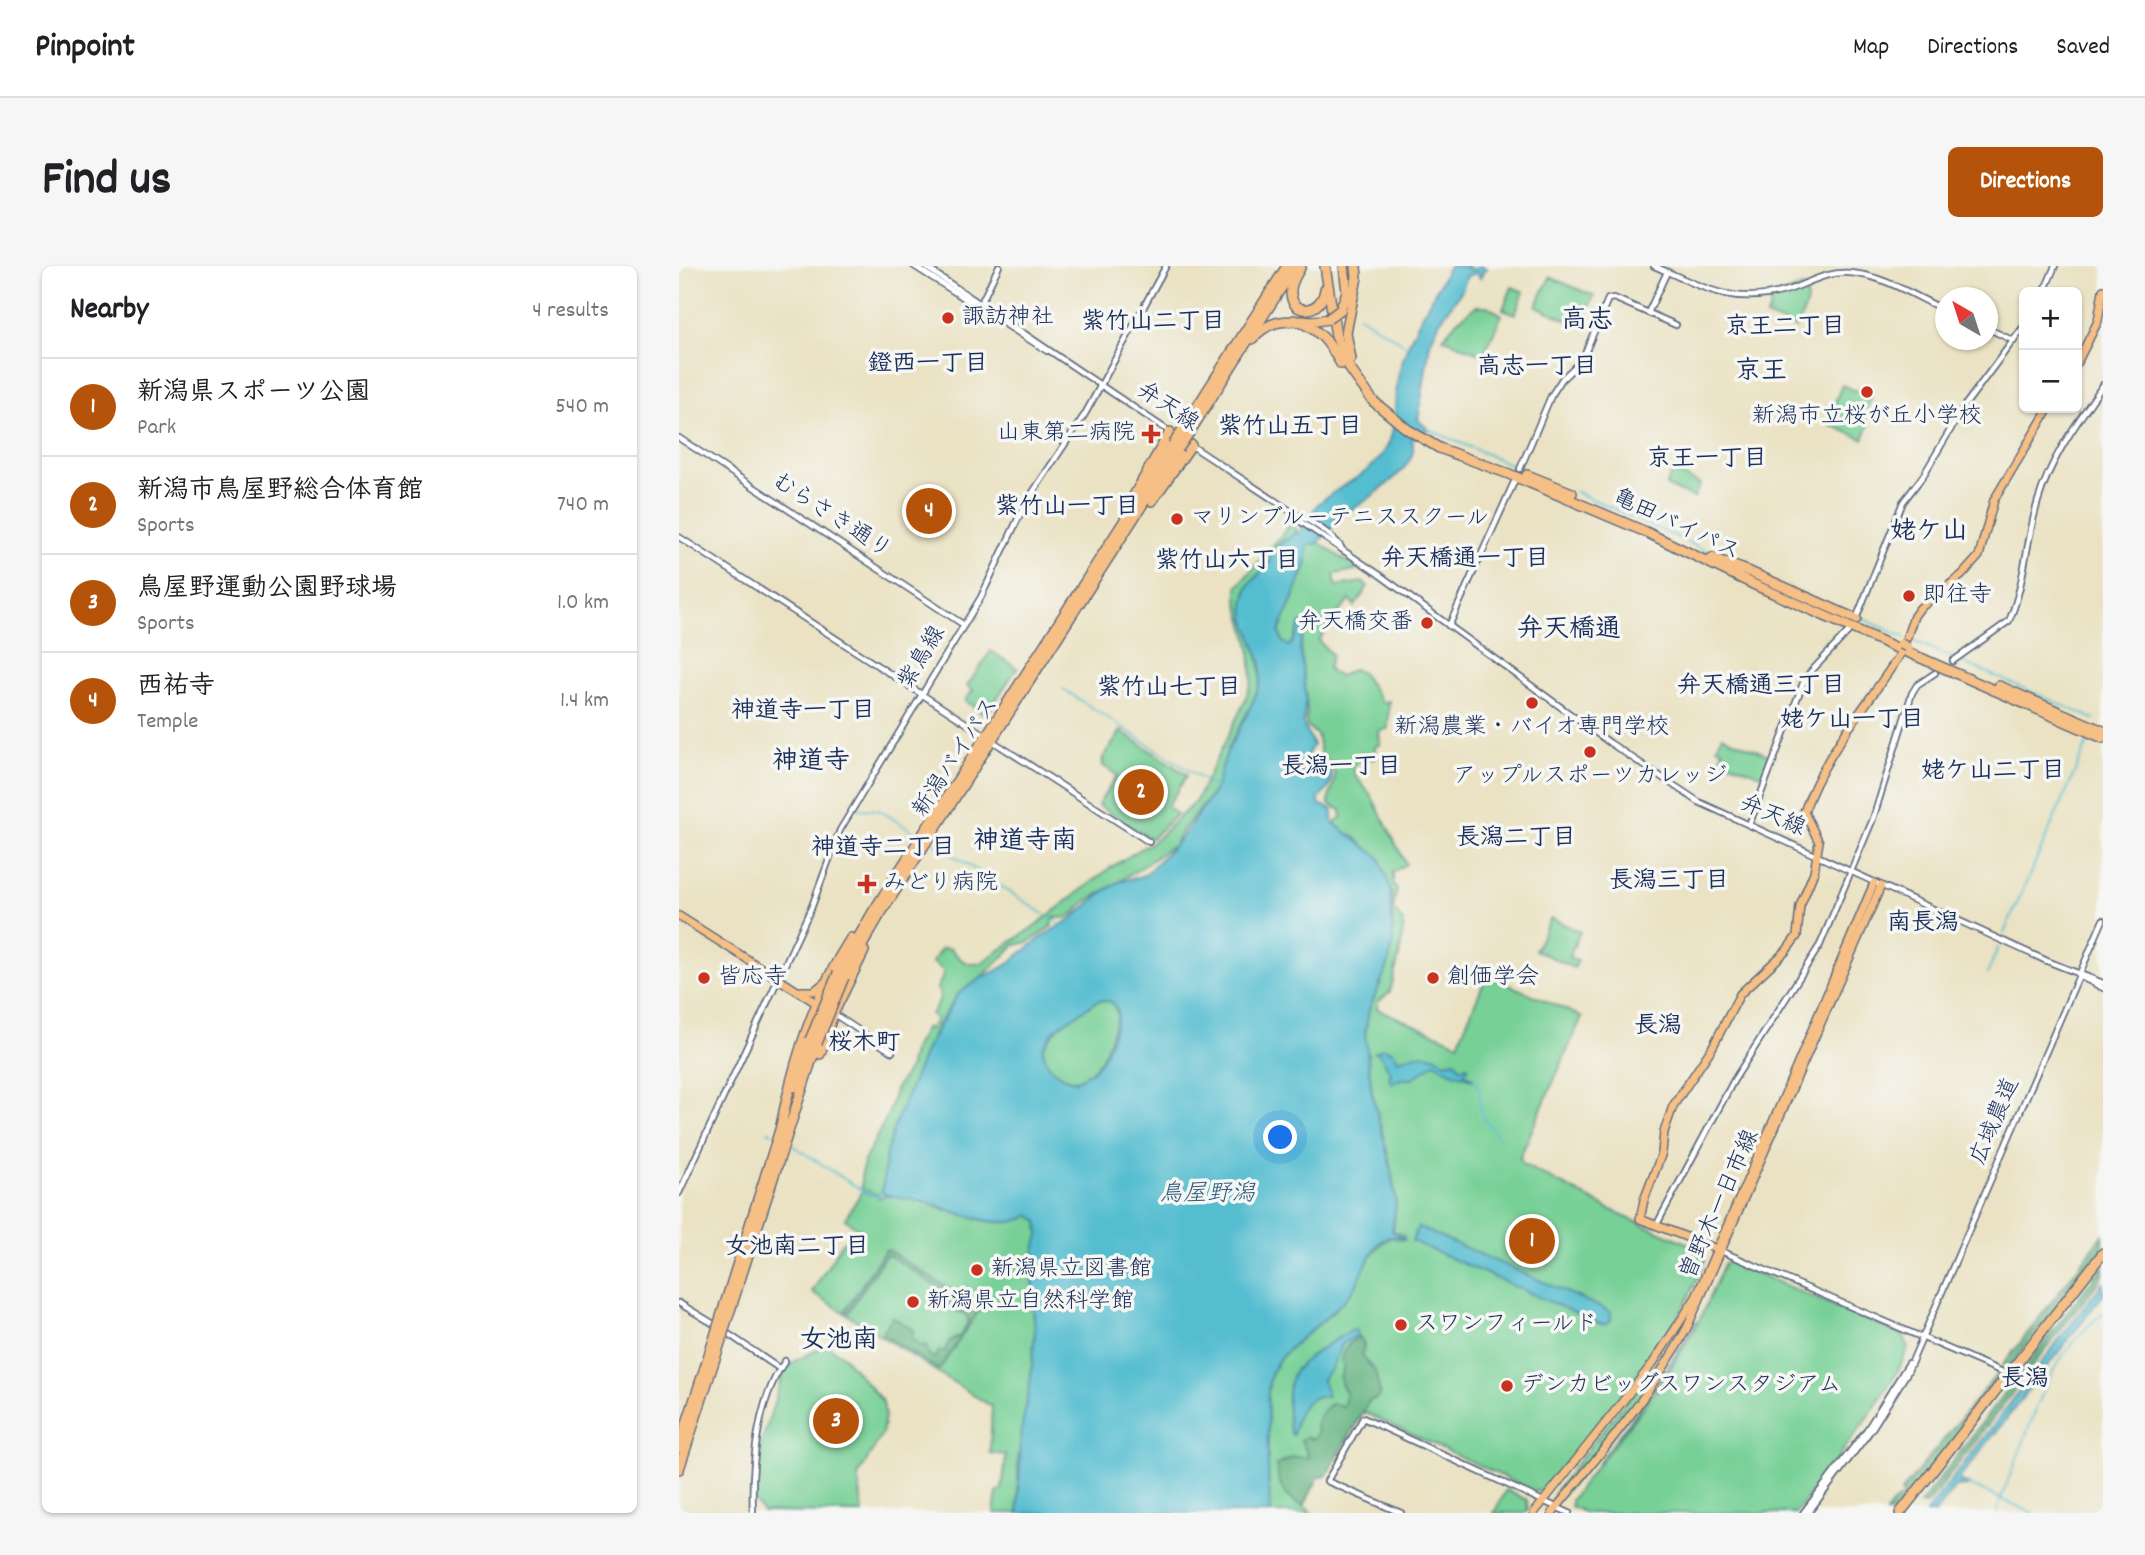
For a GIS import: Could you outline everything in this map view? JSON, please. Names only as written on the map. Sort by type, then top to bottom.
[{"type":"highway","points":[[1240,340],[1280,266]]},
{"type":"highway","name":"新潟バイパス","points":[[679,1469],[781,1126],[811,1040],[838,974],[911,852],[1178,451],[1186,431],[1286,266]]},
{"type":"highway","name":"新潟バイパス","points":[[1186,431],[1295,266]]},
{"type":"highway","points":[[1301,266],[1290,294],[1294,303],[1302,308],[1312,309],[1322,302],[1325,271]]},
{"type":"highway","name":"亀田バイパス","points":[[1330,266],[1341,335],[1350,359],[1389,414]]},
{"type":"highway","points":[[1230,366],[1261,330],[1275,322],[1328,319],[1340,310],[1347,292],[1344,266]]},
{"type":"highway","points":[[1350,359],[1347,326],[1356,288],[1355,266]]},
{"type":"highway","name":"亀田バイパス","points":[[1325,271],[1333,325],[1342,354],[1363,389],[1389,414],[1440,445],[1646,531],[1755,585],[1904,645],[2103,740]]},
{"type":"highway","points":[[1294,320],[1312,327],[1323,336],[1354,385],[1371,403],[1389,414]]},
{"type":"highway","points":[[1110,550],[1146,472],[1170,432]]},
{"type":"highway","points":[[1110,550],[1178,451],[1191,445]]},
{"type":"highway","name":"亀田バイパス","points":[[1440,445],[1540,480],[1647,525],[1788,595],[2103,731]]},
{"type":"highway","name":"新潟バイパス","points":[[838,974],[899,885],[1110,550]]},
{"type":"highway","points":[[1712,558],[1857,617]]},
{"type":"highway","points":[[781,1154],[833,1014],[899,885]]},
{"type":"highway","points":[[811,1040],[817,1003],[838,974]]},
{"type":"highway","points":[[817,1003],[829,1002],[846,988]]},
{"type":"highway","points":[[811,1040],[821,1012],[833,1014]]},
{"type":"highway","name":"新潟バイパス","points":[[722,1324],[781,1154],[811,1040]]},
{"type":"highway","points":[[1900,1513],[2103,1252]]},
{"type":"highway","points":[[1907,1513],[2103,1261]]},
{"type":"highway","name":"新潟バイパス","points":[[679,1448],[719,1335]]},
{"type":"main road","points":[[2082,353],[2098,321],[2103,290]]},
{"type":"main road","points":[[1657,1224],[1640,1219],[1647,1191],[1662,1153],[1669,1116],[1716,1041],[1740,994],[1793,943],[1798,930],[1800,906],[1814,872],[1819,842],[1804,812],[1828,758],[1904,645],[1914,616],[1920,608],[1962,575],[1979,556],[1994,500],[2046,413]]},
{"type":"main road","name":"曽野木一日市線","points":[[1555,1510],[1651,1387],[1687,1328],[1877,884]]},
{"type":"main road","points":[[679,916],[833,1014]]},
{"type":"main road","points":[[797,990],[814,992],[838,974]]},
{"type":"main road","name":"曽野木一日市線","points":[[1657,1224],[1720,1250]]},
{"type":"main road","name":"曽野木一日市線","points":[[1535,1513],[1653,1363],[1691,1306],[1720,1250]]},
{"type":"main road","points":[[1544,1501],[1558,1500],[1570,1491]]},
{"type":"main road","points":[[1535,1513],[1543,1508],[1555,1510]]},
{"type":"street","name":"弁天線","points":[[914,266],[1034,345],[1054,355]]},
{"type":"street","name":"弁天線","points":[[924,266],[1295,514],[1660,778],[1710,809],[2078,974],[2083,980],[2103,986]]},
{"type":"street","points":[[981,303],[999,266]]},
{"type":"street","name":"紫鳥線","points":[[679,1194],[812,906],[840,830],[964,625],[984,590],[1025,504],[1082,419],[1166,266]]},
{"type":"street","points":[[1654,266],[1719,293],[1746,298],[1790,289],[1834,273],[1860,274],[1935,305]]},
{"type":"street","points":[[2046,287],[2055,266]]},
{"type":"street","points":[[1648,313],[1667,272]]},
{"type":"street","points":[[1520,468],[1551,396],[1562,379],[1582,360],[1608,299],[1614,298],[1676,325]]},
{"type":"street","points":[[1998,333],[2014,341]]},
{"type":"street","points":[[1857,617],[1903,502],[1923,477],[1965,405],[2019,334]]},
{"type":"street","points":[[1954,660],[2007,624],[2037,504],[2047,476],[2061,446],[2103,385]]},
{"type":"street","name":"むらさき通り","points":[[679,438],[964,625]]},
{"type":"street","points":[[1178,451],[1196,451],[1207,455]]},
{"type":"street","points":[[1449,626],[1515,480]]},
{"type":"street","points":[[679,537],[983,734]]},
{"type":"street","points":[[1749,825],[1805,678],[1848,632]]},
{"type":"street","points":[[1657,1224],[1734,1080],[1815,956],[1877,808],[1912,693],[1917,685],[1935,673]]},
{"type":"street","points":[[994,741],[1149,842]]},
{"type":"street","name":"広域農道","points":[[1911,1361],[2103,920]]},
{"type":"street","points":[[833,1014],[891,1052]]},
{"type":"street","points":[[826,1034],[835,1023],[847,1023]]},
{"type":"street","points":[[1720,1250],[2005,1373]]},
{"type":"street","points":[[679,1303],[780,1369]]},
{"type":"street","points":[[754,1513],[752,1481],[756,1446],[762,1419],[785,1361]]},
{"type":"street","points":[[1803,1513],[1868,1428],[1911,1361]]},
{"type":"street","points":[[1808,1513],[1878,1421],[1907,1373],[1911,1361]]},
{"type":"street","points":[[1401,1513],[1327,1481],[1363,1418],[1544,1501],[1555,1510],[1569,1513]]},
{"type":"green space","points":[[1550,277],[1594,296],[1580,326],[1536,306]]},
{"type":"green space","points":[[1512,287],[1524,292],[1515,314],[1503,309]]},
{"type":"green space","points":[[1803,287],[1807,302],[1796,328],[1766,316],[1770,309],[1770,298]]},
{"type":"green space","points":[[1476,306],[1487,306],[1502,315],[1483,355],[1443,338],[1457,321]]},
{"type":"green space","points":[[1842,385],[1872,397],[1866,412],[1868,414],[1865,422],[1869,425],[1863,439],[1830,425],[1837,409],[1833,407]]},
{"type":"green space","points":[[1673,471],[1700,484],[1694,498],[1666,486]]},
{"type":"green space","points":[[1291,524],[1297,530],[1274,551],[1270,562],[1252,581],[1247,592],[1245,604],[1258,658],[1259,685],[1228,748],[1212,794],[1174,846],[1086,902],[1072,915],[1054,918],[1052,926],[1029,942],[1015,945],[981,978],[958,994],[936,1028],[894,1127],[886,1155],[882,1193],[878,1195],[862,1189],[864,1161],[888,1115],[895,1090],[911,1065],[911,1054],[926,1027],[930,1029],[936,1020],[931,1014],[939,1001],[937,988],[943,977],[943,970],[932,962],[942,948],[951,949],[967,963],[981,963],[1110,868],[1158,838],[1196,801],[1244,703],[1252,680],[1250,647],[1237,599],[1237,587]]},
{"type":"green space","points":[[1318,542],[1357,570],[1334,574],[1336,586],[1362,582],[1368,586],[1355,606],[1350,600],[1328,624],[1319,641],[1332,655],[1328,668],[1340,676],[1354,669],[1363,674],[1383,703],[1389,701],[1388,729],[1379,731],[1380,745],[1375,746],[1375,759],[1361,759],[1353,768],[1356,777],[1371,795],[1406,864],[1393,872],[1393,883],[1397,890],[1393,909],[1404,923],[1400,952],[1390,992],[1378,1002],[1377,1009],[1458,1043],[1487,975],[1582,1017],[1520,1157],[1522,1164],[1623,1216],[1701,1249],[1705,1260],[1675,1322],[1635,1380],[1547,1487],[1536,1492],[1364,1412],[1326,1476],[1318,1477],[1304,1506],[1312,1513],[1271,1513],[1268,1401],[1269,1382],[1276,1364],[1344,1300],[1371,1256],[1383,1242],[1391,1237],[1402,1240],[1404,1236],[1393,1231],[1396,1203],[1390,1164],[1372,1093],[1365,1034],[1369,1009],[1387,968],[1393,944],[1392,894],[1379,857],[1367,850],[1356,838],[1336,827],[1336,821],[1342,817],[1341,810],[1329,804],[1335,778],[1332,762],[1321,756],[1317,735],[1308,727],[1306,721],[1300,647],[1305,627],[1301,623],[1289,647],[1283,642],[1279,632],[1307,563],[1306,548]]},
{"type":"green space","points":[[991,651],[1017,668],[986,715],[965,701],[973,690],[967,686]]},
{"type":"green space","points":[[1121,731],[1187,775],[1167,807],[1177,814],[1152,838],[1098,805],[1117,775],[1102,765],[1102,760]]},
{"type":"green space","points":[[1722,736],[1771,756],[1763,776],[1720,759],[1723,750],[1717,747]]},
{"type":"green space","points":[[1551,918],[1580,932],[1569,957],[1578,961],[1574,968],[1535,950]]},
{"type":"green space","points":[[1104,1000],[1112,1002],[1118,1015],[1098,1064],[1092,1071],[1074,1080],[1055,1072],[1045,1059],[1043,1047],[1078,1011]]},
{"type":"green space","points":[[862,1191],[879,1198],[890,1196],[916,1200],[984,1220],[1016,1221],[1030,1215],[1038,1221],[1039,1235],[1034,1254],[1035,1331],[1031,1377],[1018,1457],[1018,1513],[994,1513],[997,1493],[1002,1489],[1006,1455],[990,1453],[992,1407],[812,1292],[842,1243],[861,1231],[845,1219]]},
{"type":"green space","points":[[2103,1235],[2103,1247],[2011,1365],[2006,1370],[2003,1369],[2003,1365]]},
{"type":"green space","points":[[885,1250],[980,1309],[939,1370],[882,1334],[892,1317],[913,1330],[912,1340],[922,1346],[926,1345],[929,1356],[936,1358],[938,1352],[945,1351],[949,1342],[961,1335],[969,1320],[965,1314],[947,1307],[951,1296],[889,1255],[885,1256],[847,1314],[844,1312]]},
{"type":"green space","points":[[1728,1261],[1904,1336],[1908,1348],[1898,1371],[1869,1416],[1796,1513],[1585,1513],[1571,1506],[1571,1500],[1655,1386],[1697,1320],[1669,1369],[1597,1466],[1664,1381],[1698,1323],[1724,1264]]},
{"type":"green space","points":[[2103,1266],[2103,1276],[2024,1377],[2018,1376]]},
{"type":"green space","points":[[1704,1284],[1681,1337],[1641,1399],[1582,1473],[1554,1500],[1554,1493],[1657,1361]]},
{"type":"green space","points":[[1360,1337],[1364,1344],[1362,1356],[1375,1371],[1380,1393],[1377,1398],[1369,1401],[1326,1476],[1318,1477],[1304,1506],[1292,1500],[1283,1490],[1277,1465],[1293,1457],[1309,1457],[1301,1440],[1308,1436],[1312,1439],[1316,1437],[1318,1419],[1326,1407],[1333,1403],[1344,1405],[1346,1393],[1341,1380],[1344,1366],[1341,1360],[1348,1346]]},
{"type":"green space","points":[[826,1345],[843,1356],[883,1402],[885,1416],[882,1434],[858,1476],[863,1513],[763,1512],[755,1502],[760,1448],[784,1371],[795,1361]]},
{"type":"green space","points":[[1996,1375],[2001,1378],[1897,1513],[1886,1513],[1895,1501],[1904,1496],[1901,1492]]},
{"type":"green space","points":[[2013,1382],[2016,1388],[1929,1502],[1920,1504]]},
{"type":"green space","points":[[1506,1490],[1527,1500],[1528,1509],[1525,1513],[1494,1513]]},
{"type":"water","name":"鳥屋野潟","points":[[1449,266],[1469,266],[1468,269],[1471,270],[1481,266],[1486,268],[1480,278],[1476,273],[1467,276],[1462,290],[1439,323],[1430,343],[1418,420],[1430,431],[1412,439],[1412,455],[1408,463],[1390,482],[1366,500],[1335,517],[1335,525],[1316,544],[1310,544],[1307,548],[1307,563],[1279,632],[1283,642],[1289,646],[1301,623],[1305,622],[1300,647],[1306,698],[1303,723],[1313,745],[1302,764],[1303,772],[1306,774],[1318,765],[1328,765],[1332,774],[1331,783],[1319,798],[1319,804],[1333,810],[1332,822],[1379,857],[1390,887],[1393,944],[1387,968],[1369,1009],[1365,1034],[1372,1093],[1390,1164],[1396,1203],[1392,1231],[1406,1240],[1396,1237],[1384,1239],[1369,1258],[1347,1297],[1285,1353],[1272,1371],[1267,1401],[1271,1513],[1018,1513],[1021,1432],[1031,1377],[1035,1331],[1034,1253],[1039,1235],[1038,1221],[1030,1215],[1006,1222],[978,1219],[925,1202],[882,1193],[886,1155],[894,1127],[927,1047],[958,994],[981,978],[1004,967],[1119,882],[1145,875],[1181,838],[1211,796],[1227,752],[1260,683],[1261,663],[1245,618],[1244,602],[1248,586],[1270,562],[1270,556],[1283,541],[1290,539],[1295,532],[1298,534],[1318,504],[1364,473],[1381,457],[1394,424],[1397,383],[1405,352]],"holes":[[[1099,1000],[1112,1002],[1118,1011],[1117,1017],[1110,1041],[1099,1063],[1076,1081],[1069,1080],[1053,1070],[1046,1060],[1043,1047],[1055,1029]]]},
{"type":"water","points":[[1384,1048],[1394,1052],[1398,1060],[1423,1054],[1434,1056],[1445,1063],[1455,1061],[1461,1068],[1467,1066],[1469,1068],[1464,1074],[1474,1079],[1453,1073],[1436,1062],[1412,1079],[1401,1079],[1392,1083],[1389,1079],[1391,1073],[1379,1053],[1375,1052]]},
{"type":"water","points":[[1418,1227],[1607,1310],[1611,1314],[1611,1320],[1600,1324],[1412,1241]]},
{"type":"water","points":[[2103,1283],[2103,1295],[1960,1478],[1960,1482],[1969,1484],[1968,1486],[1955,1487],[1935,1513],[1926,1513]]},
{"type":"water","points":[[1355,1329],[1358,1335],[1343,1343],[1331,1369],[1324,1377],[1328,1396],[1315,1397],[1303,1406],[1293,1435],[1291,1434],[1287,1404],[1293,1374],[1312,1355]]},
{"type":"waterway","points":[[1358,315],[1407,346]]},
{"type":"waterway","points":[[1430,430],[1526,471]]},
{"type":"waterway","points":[[1576,492],[1721,557]]},
{"type":"waterway","points":[[1861,618],[1904,637]]},
{"type":"waterway","points":[[1909,639],[2094,719]]},
{"type":"waterway","points":[[1063,689],[1216,788]]},
{"type":"waterway","points":[[2004,933],[2088,742]]},
{"type":"waterway","points":[[857,809],[879,810],[914,832]]},
{"type":"waterway","points":[[934,843],[1044,914]]},
{"type":"waterway","points":[[1049,917],[1062,926]]},
{"type":"waterway","points":[[1987,974],[1998,948]]},
{"type":"waterway","points":[[1474,1080],[1483,1117],[1500,1142]]},
{"type":"waterway","points":[[768,1131],[772,1133]]},
{"type":"waterway","points":[[792,1145],[861,1190],[878,1197],[882,1193]]},
{"type":"waterway","points":[[1997,1513],[2047,1383],[2074,1340],[2103,1313]]},
{"type":"waterway","points":[[1967,1484],[2033,1513]]},
{"type":"place","name":"諏訪神社","points":[[948,318]]},
{"type":"place","name":"新潟市立桜が丘小学校","points":[[1867,392]]},
{"type":"place","name":"山東第二病院","points":[[1151,434]]},
{"type":"place","name":"西祐寺","points":[[929,511]]},
{"type":"place","name":"マリンブルーテニススクール","points":[[1177,519]]},
{"type":"place","name":"即往寺","points":[[1909,596]]},
{"type":"place","name":"弁天橋交番","points":[[1427,623]]},
{"type":"place","name":"新潟農業・バイオ専門学校","points":[[1532,703]]},
{"type":"place","name":"アップルスポーツカレッジ","points":[[1590,752]]},
{"type":"place","name":"新潟市鳥屋野総合体育館","points":[[1141,792]]},
{"type":"place","name":"みどり病院","points":[[867,884]]},
{"type":"place","name":"皆応寺","points":[[704,978]]},
{"type":"place","name":"創価学会","points":[[1433,978]]},
{"type":"place","name":"新潟県スポーツ公園","points":[[1532,1241]]},
{"type":"place","name":"新潟県立図書館","points":[[977,1270]]},
{"type":"place","name":"新潟県立自然科学館","points":[[913,1302]]},
{"type":"place","name":"スワンフィールド","points":[[1401,1325]]},
{"type":"place","name":"デンカビッグスワンスタジアム","points":[[1507,1386]]},
{"type":"place","name":"鳥屋野運動公園野球場","points":[[836,1421]]},
{"type":"district","name":"高志","points":[[1587,321]]},
{"type":"district","name":"紫竹山二丁目","points":[[1153,323]]},
{"type":"district","name":"京王二丁目","points":[[1785,328]]},
{"type":"district","name":"鐙西一丁目","points":[[928,365]]},
{"type":"district","name":"高志一丁目","points":[[1537,368]]},
{"type":"district","name":"京王","points":[[1761,372]]},
{"type":"district","name":"紫竹山五丁目","points":[[1290,428]]},
{"type":"district","name":"京王一丁目","points":[[1707,460]]},
{"type":"district","name":"紫竹山一丁目","points":[[1067,508]]},
{"type":"district","name":"姥ケ山","points":[[1929,532]]},
{"type":"district","name":"弁天橋通一丁目","points":[[1465,560]]},
{"type":"district","name":"紫竹山六丁目","points":[[1227,562]]},
{"type":"district","name":"弁天橋通","points":[[1569,630]]},
{"type":"district","name":"弁天橋通三丁目","points":[[1761,687]]},
{"type":"district","name":"紫竹山七丁目","points":[[1169,689]]},
{"type":"district","name":"神道寺一丁目","points":[[803,712]]},
{"type":"district","name":"姥ケ山一丁目","points":[[1852,721]]},
{"type":"district","name":"神道寺","points":[[811,762]]},
{"type":"district","name":"長潟一丁目","points":[[1341,768]]},
{"type":"district","name":"姥ケ山二丁目","points":[[1993,772]]},
{"type":"district","name":"長潟二丁目","points":[[1516,839]]},
{"type":"district","name":"神道寺南","points":[[1025,842]]},
{"type":"district","name":"神道寺二丁目","points":[[883,849]]},
{"type":"district","name":"長潟三丁目","points":[[1669,882]]},
{"type":"district","name":"南長潟","points":[[1923,924]]},
{"type":"district","name":"長潟","points":[[1658,1027]]},
{"type":"district","name":"桜木町","points":[[864,1044]]},
{"type":"district","name":"女池南二丁目","points":[[797,1248]]},
{"type":"district","name":"女池南","points":[[839,1341]]},
{"type":"district","name":"長潟","points":[[2025,1380]]}]
